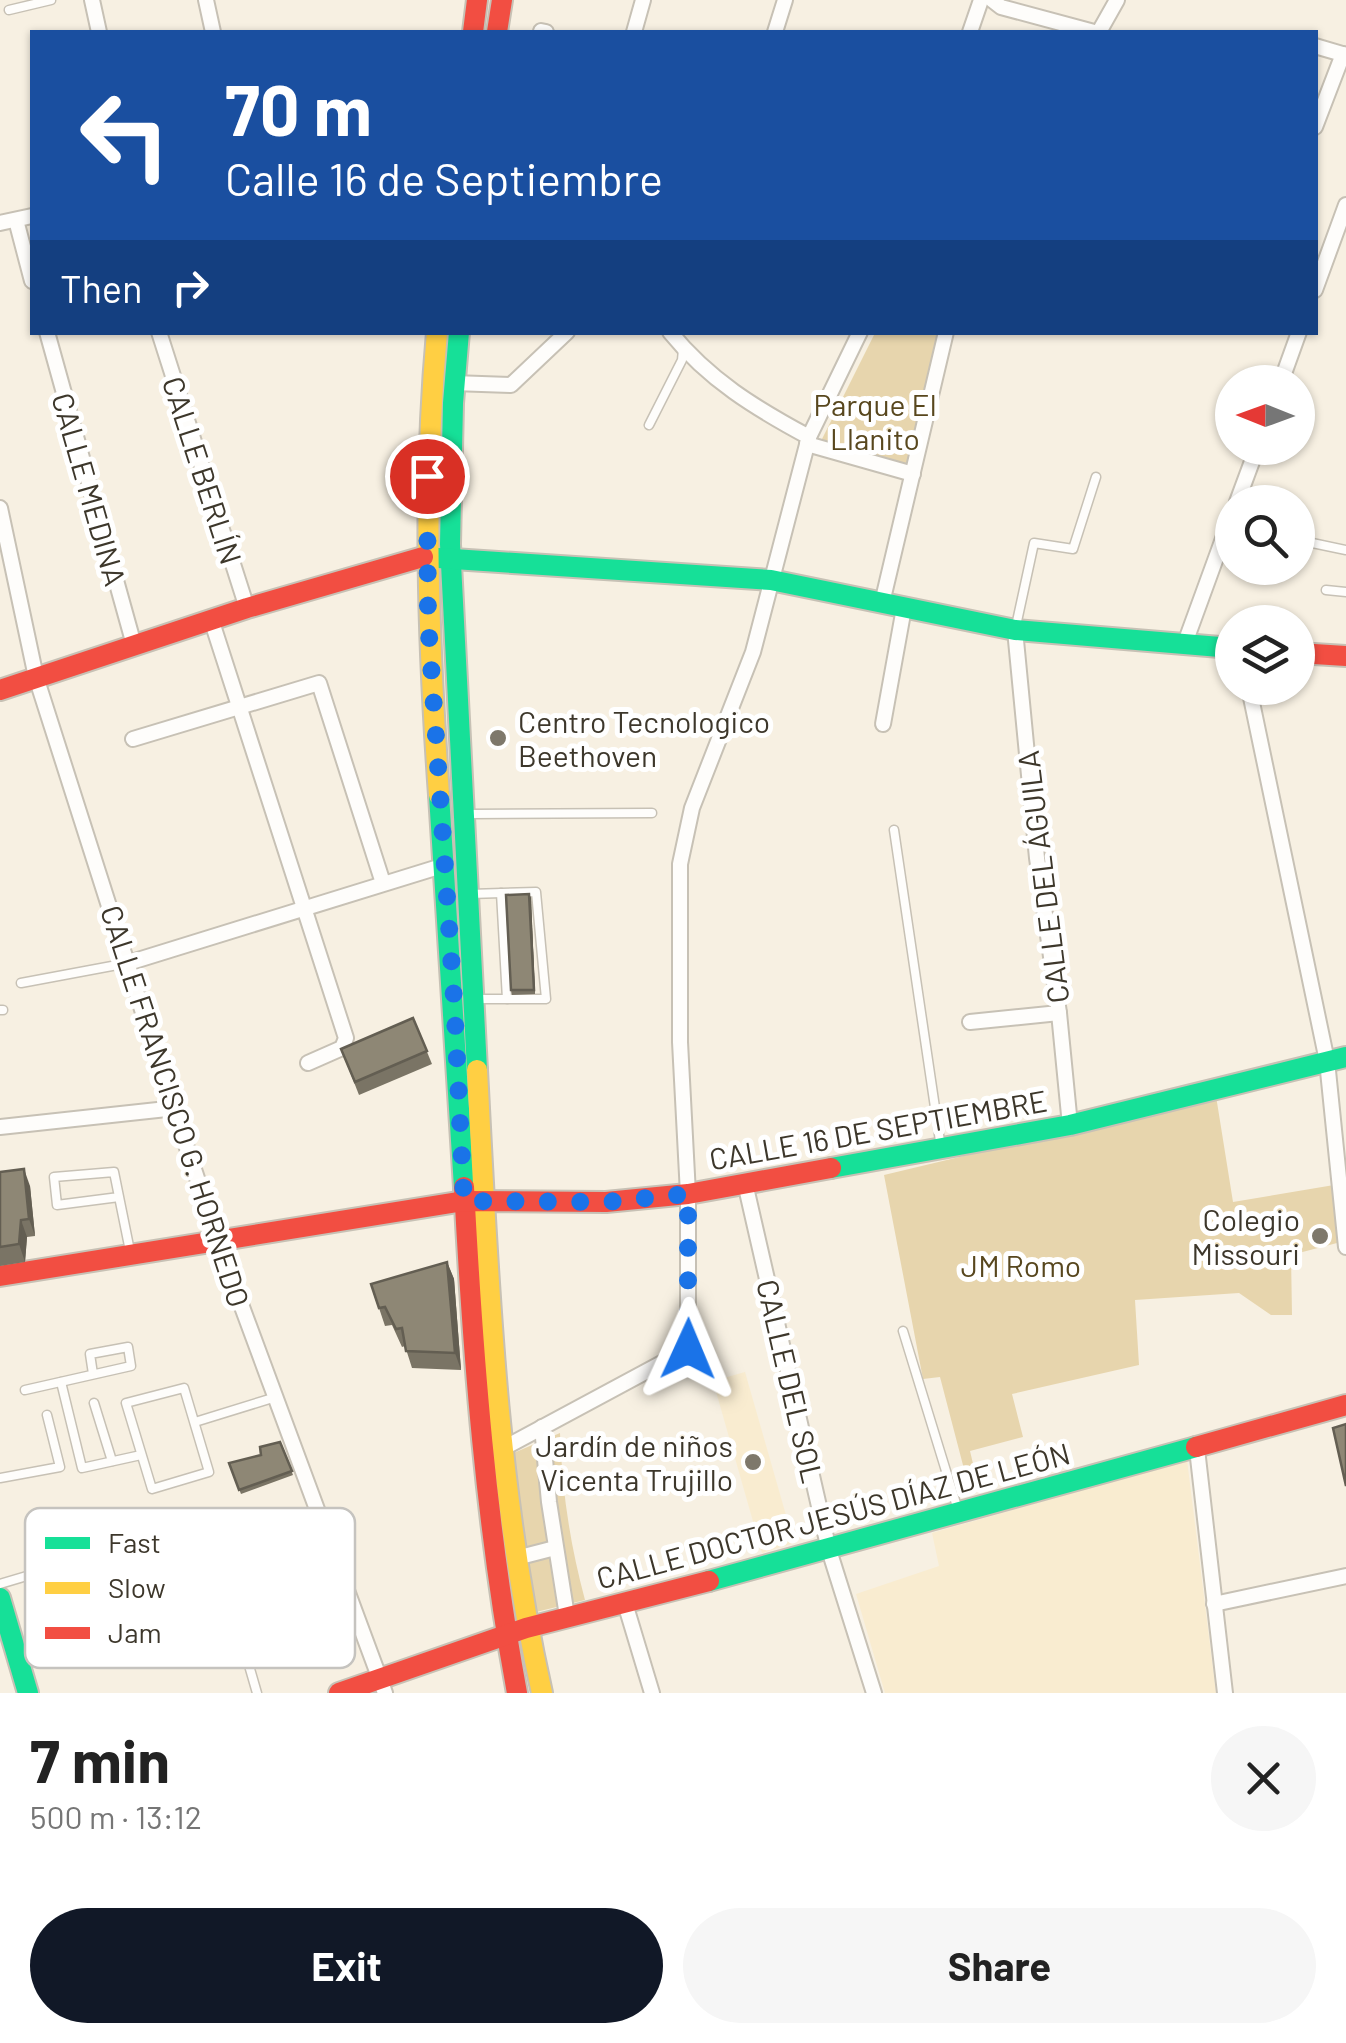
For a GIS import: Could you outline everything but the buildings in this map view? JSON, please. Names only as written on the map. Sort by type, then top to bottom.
[{"type":"main road","points":[[473,30],[477,0]]},
{"type":"main road","points":[[497,30],[502,0]]},
{"type":"main road","points":[[436,335],[427,476],[427,556],[445,865],[474,1200],[502,1449],[526,1628],[542,1693]]},
{"type":"main road","points":[[459,335],[453,383],[451,556],[473,999],[479,1457],[517,1693]]},
{"type":"main road","points":[[0,690],[211,619],[427,556],[771,580],[1015,630],[1215,647]]},
{"type":"main road","points":[[1315,654],[1346,656]]},
{"type":"main road","name":"CALLE 16 DE SEPTIEMBRE","points":[[0,1276],[474,1200],[606,1202],[688,1194],[1070,1124],[1337,1059]]},
{"type":"main road","name":"CALLE DOCTOR JESÚS DÍAZ DE LEÓN","points":[[340,1693],[383,1687],[526,1628],[830,1550],[1346,1405]]},
{"type":"main road","points":[[0,1598],[24,1692]]},
{"type":"street","points":[[92,0],[99,30]]},
{"type":"street","points":[[206,0],[213,30]]},
{"type":"street","points":[[635,30],[643,0]]},
{"type":"street","points":[[776,30],[784,0]]},
{"type":"street","points":[[971,30],[982,0]]},
{"type":"street","points":[[992,0],[1001,7],[1088,30]]},
{"type":"street","points":[[1097,30],[1117,0]]},
{"type":"street","points":[[1318,47],[1344,54],[1318,119]]},
{"type":"street","points":[[1318,282],[1346,205]]},
{"type":"street","points":[[8,221],[30,276]]},
{"type":"street","name":"CALLE MEDINA","points":[[48,335],[134,645]]},
{"type":"street","name":"CALLE BERLÍN","points":[[160,335],[247,608]]},
{"type":"street","points":[[453,383],[512,384],[564,335]]},
{"type":"street","points":[[672,335],[711,378],[808,441],[913,474]]},
{"type":"street","points":[[683,349],[687,335]]},
{"type":"street","points":[[502,1449],[688,1349],[680,864],[692,808],[753,652],[808,441],[859,335]]},
{"type":"street","points":[[882,603],[945,335]]},
{"type":"street","points":[[1287,365],[1298,335]]},
{"type":"street","name":"CALLE FRANCISCO G. HORNEDO","points":[[0,508],[6,568],[36,677],[218,1242],[317,1508]]},
{"type":"street","points":[[1185,644],[1215,564]]},
{"type":"street","points":[[883,724],[904,608]]},
{"type":"street","points":[[211,619],[346,1044],[308,1062]]},
{"type":"street","name":"CALLE DEL ÁGUILA","points":[[1015,630],[1037,858],[1070,1124]]},
{"type":"street","points":[[133,739],[315,683],[322,686],[384,883]]},
{"type":"street","points":[[1252,705],[1337,1059],[1346,1247]]},
{"type":"street","points":[[128,963],[445,865]]},
{"type":"street","points":[[970,1022],[1059,1012]]},
{"type":"street","points":[[0,1127],[176,1108]]},
{"type":"street","name":"CALLE DEL SOL","points":[[746,1183],[830,1550],[874,1693]]},
{"type":"street","points":[[542,1427],[555,1548],[568,1616]]},
{"type":"street","points":[[1197,1448],[1225,1693]]},
{"type":"street","points":[[524,1556],[555,1548]]},
{"type":"street","points":[[1214,1604],[1346,1576]]},
{"type":"street","points":[[624,1600],[652,1693]]},
{"type":"street","name":"CALLE FRANCISCO G. HORNEDO","points":[[355,1611],[383,1687]]},
{"type":"lane","points":[[9,10],[51,0]]},
{"type":"lane","points":[[649,425],[682,360],[683,349]]},
{"type":"lane","points":[[1015,630],[1034,543],[1073,549],[1096,477]]},
{"type":"lane","points":[[1315,544],[1346,550]]},
{"type":"lane","points":[[1326,590],[1346,592]]},
{"type":"lane","points":[[464,814],[652,812]]},
{"type":"lane","points":[[894,830],[940,1148]]},
{"type":"lane","points":[[469,894],[536,892],[546,998],[473,999]]},
{"type":"lane","points":[[501,893],[506,999]]},
{"type":"lane","points":[[21,983],[128,963]]},
{"type":"lane","points":[[119,1197],[57,1204],[54,1177],[114,1172],[131,1256]]},
{"type":"lane","points":[[903,1331],[959,1514]]},
{"type":"lane","points":[[26,1390],[131,1366],[128,1348],[90,1354],[93,1374]]},
{"type":"lane","points":[[62,1382],[82,1468],[142,1454]]},
{"type":"lane","points":[[184,1388],[195,1422],[209,1472],[152,1489],[126,1403],[184,1388]]},
{"type":"lane","points":[[195,1422],[276,1397]]},
{"type":"lane","points":[[94,1403],[112,1461]]},
{"type":"lane","points":[[0,1478],[60,1467],[47,1415]]},
{"type":"lane","points":[[0,1584],[25,1577]]},
{"type":"lane","points":[[250,1668],[257,1693]]},
{"type":"shaded area","name":"Jardín de niños Vicenta Trujillo","points":[[745,1372],[794,1543],[762,1553],[713,1381]]},
{"type":"shaded area","points":[[1187,1460],[1216,1693],[885,1693],[856,1594],[939,1566],[932,1533]]},
{"type":"green space","name":"Parque El Llanito","points":[[874,335],[938,335],[905,471],[817,449]]},
{"type":"green space","name":"JM Romo","points":[[1216,1096],[1233,1202],[1334,1185],[1337,1243],[1291,1255],[1292,1315],[1271,1315],[1239,1293],[1135,1300],[1139,1365],[1012,1394],[1023,1437],[970,1451],[979,1489],[970,1492],[940,1377],[923,1379],[884,1175]]},
{"type":"green space","points":[[560,1433],[568,1517],[585,1600],[532,1613],[509,1455]]},
{"type":"traffic: fast","points":[[459,335],[450,544],[477,1070]]},
{"type":"traffic: fast","points":[[423,557],[771,580],[1015,630],[1215,647]]},
{"type":"traffic: fast","points":[[439,795],[464,1187]]},
{"type":"traffic: fast","points":[[831,1168],[1070,1125],[1346,1057]]},
{"type":"traffic: fast","points":[[709,1581],[1196,1447]]},
{"type":"traffic: fast","points":[[0,1598],[28,1693]]},
{"type":"traffic: slow","points":[[437,335],[429,564],[439,795]]},
{"type":"traffic: slow","points":[[477,1070],[490,1305],[504,1461],[526,1616],[542,1693]]},
{"type":"traffic: jam","points":[[473,30],[477,0]]},
{"type":"traffic: jam","points":[[497,30],[502,0]]},
{"type":"traffic: jam","points":[[0,690],[247,608],[423,557]]},
{"type":"traffic: jam","points":[[1315,654],[1346,656]]},
{"type":"traffic: jam","points":[[0,1276],[464,1201],[606,1202],[688,1194],[831,1168]]},
{"type":"traffic: jam","points":[[464,1187],[482,1441],[517,1693]]},
{"type":"traffic: jam","points":[[1196,1447],[1346,1405]]},
{"type":"traffic: jam","points":[[339,1693],[526,1628],[709,1581]]},
{"type":"place","name":"Centro Tecnologico Beethoven","points":[[498,738]]},
{"type":"place","name":"Colegio Missouri","points":[[1320,1236]]},
{"type":"place","name":"Jardín de niños Vicenta Trujillo","points":[[753,1462]]},
{"type":"route","points":[[427,476],[428,620],[464,1201],[606,1202],[688,1194],[688,1349]]}]
